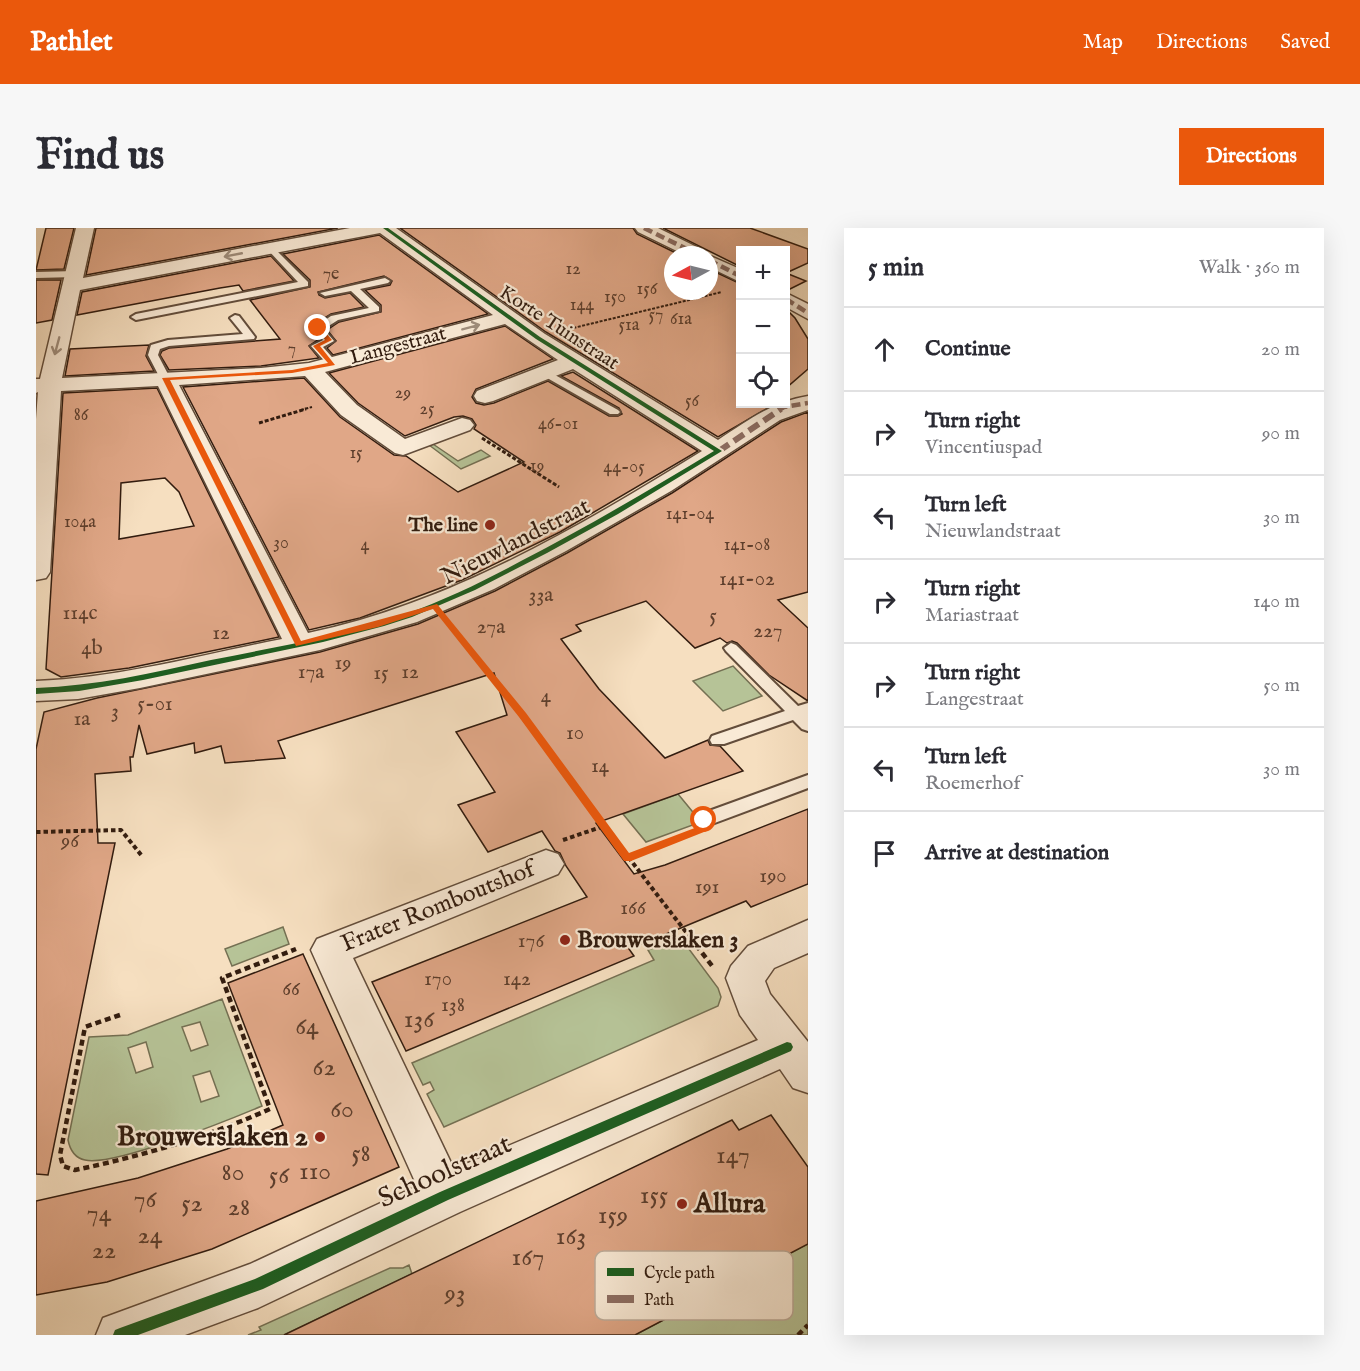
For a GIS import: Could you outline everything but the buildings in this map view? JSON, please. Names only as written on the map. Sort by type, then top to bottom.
[{"type":"street","points":[[36,572],[43,385],[55,355],[55,318],[75,280],[85,228]]},
{"type":"street","points":[[75,280],[271,248],[327,232],[378,228]]},
{"type":"street","name":"Korte Tuinstraat","points":[[385,228],[538,338],[719,450]]},
{"type":"street","points":[[644,228],[681,246]]},
{"type":"street","points":[[718,268],[735,283]]},
{"type":"street","name":"Langestraat","points":[[43,385],[261,374],[310,369],[507,317]]},
{"type":"street","points":[[485,396],[574,361]]},
{"type":"street","points":[[310,369],[349,410],[403,448],[462,425]]},
{"type":"street","points":[[165,378],[299,644]]},
{"type":"street","name":"Nieuwlandstraat","points":[[36,691],[68,689],[141,677],[299,644],[375,625],[434,606],[629,506],[784,406],[808,403]]},
{"type":"street","name":"Frater Romboutshof","points":[[317,948],[546,864]]},
{"type":"street","points":[[798,1060],[754,1003],[745,978],[761,957],[808,936]]},
{"type":"street","name":"Schoolstraat","points":[[317,948],[444,1196]]},
{"type":"street","name":"Schoolstraat","points":[[120,1335],[258,1284],[444,1196],[798,1060]]},
{"type":"lane","points":[[136,317],[305,284],[271,248]]},
{"type":"lane","points":[[36,275],[75,280]]},
{"type":"lane","points":[[325,293],[385,281]]},
{"type":"lane","points":[[333,364],[316,346],[329,340],[318,328],[334,318],[376,309],[353,287]]},
{"type":"lane","points":[[165,378],[153,355],[155,347],[196,337],[250,336],[235,318]]},
{"type":"lane","points":[[546,373],[614,412]]},
{"type":"lane","points":[[731,648],[802,711],[808,725]]},
{"type":"lane","points":[[718,740],[802,711]]},
{"type":"lane","points":[[704,820],[808,781]]},
{"type":"path","points":[[538,338],[735,283]]},
{"type":"path","points":[[260,423],[338,399]]},
{"type":"path","points":[[462,425],[559,487]]},
{"type":"path","points":[[434,606],[522,715],[710,966],[745,978]]},
{"type":"path","points":[[627,858],[705,828],[704,820]]},
{"type":"path","points":[[36,832],[121,830],[141,856]]},
{"type":"path","points":[[120,1015],[85,1027],[60,1155],[63,1166],[75,1170],[166,1149],[234,1126],[270,1109],[222,978],[317,948]]},
{"type":"path","points":[[798,1335],[808,1325]]},
{"type":"green space","points":[[430,442],[458,461],[481,450],[490,456],[461,469],[429,445],[419,449]]},
{"type":"green space","points":[[733,666],[762,696],[723,711],[693,681]]},
{"type":"green space","points":[[678,794],[701,822],[646,842],[623,814]]},
{"type":"green space","points":[[283,927],[289,944],[232,966],[225,949]]},
{"type":"green space","points":[[680,937],[718,988],[721,997],[718,1006],[444,1127],[427,1094],[434,1090],[430,1082],[423,1085],[412,1063],[654,960],[648,950]]},
{"type":"green space","points":[[222,999],[262,1106],[200,1131],[120,1156],[99,1160],[85,1160],[78,1157],[68,1140],[89,1037],[128,1035]],"holes":[[[200,1022],[208,1045],[191,1051],[182,1027]],[[146,1042],[153,1067],[136,1073],[128,1048]],[[210,1071],[219,1096],[201,1102],[193,1076]]]},
{"type":"green space","points":[[808,1244],[808,1335],[635,1335],[664,1320],[793,1320],[793,1252]]},
{"type":"green space","points":[[409,1265],[412,1274],[284,1335],[248,1335],[261,1330],[259,1327],[390,1268],[403,1268]]},
{"type":"marked path","points":[[644,228],[681,246]]},
{"type":"marked path","points":[[718,265],[736,274]]},
{"type":"marked path","points":[[788,300],[808,313]]},
{"type":"marked path","points":[[719,451],[784,407],[808,403]]},
{"type":"cycle path","points":[[36,691],[79,688],[143,677],[323,640],[381,625],[436,605],[509,571],[615,513],[719,451],[538,338],[385,228]]},
{"type":"cycle path","points":[[120,1335],[258,1284],[444,1196],[787,1047]]},
{"type":"place","name":"The line","points":[[490,525]]},
{"type":"place","name":"Brouwerslaken 3","points":[[565,940]]},
{"type":"place","name":"Brouwerslaken 2","points":[[320,1137]]},
{"type":"place","name":"Allura","points":[[682,1204]]},
{"type":"route","points":[[318,328],[329,340],[316,346],[333,364],[292,372],[165,378],[299,644],[375,625],[434,606],[522,715],[627,858],[705,828],[704,820]]}]
